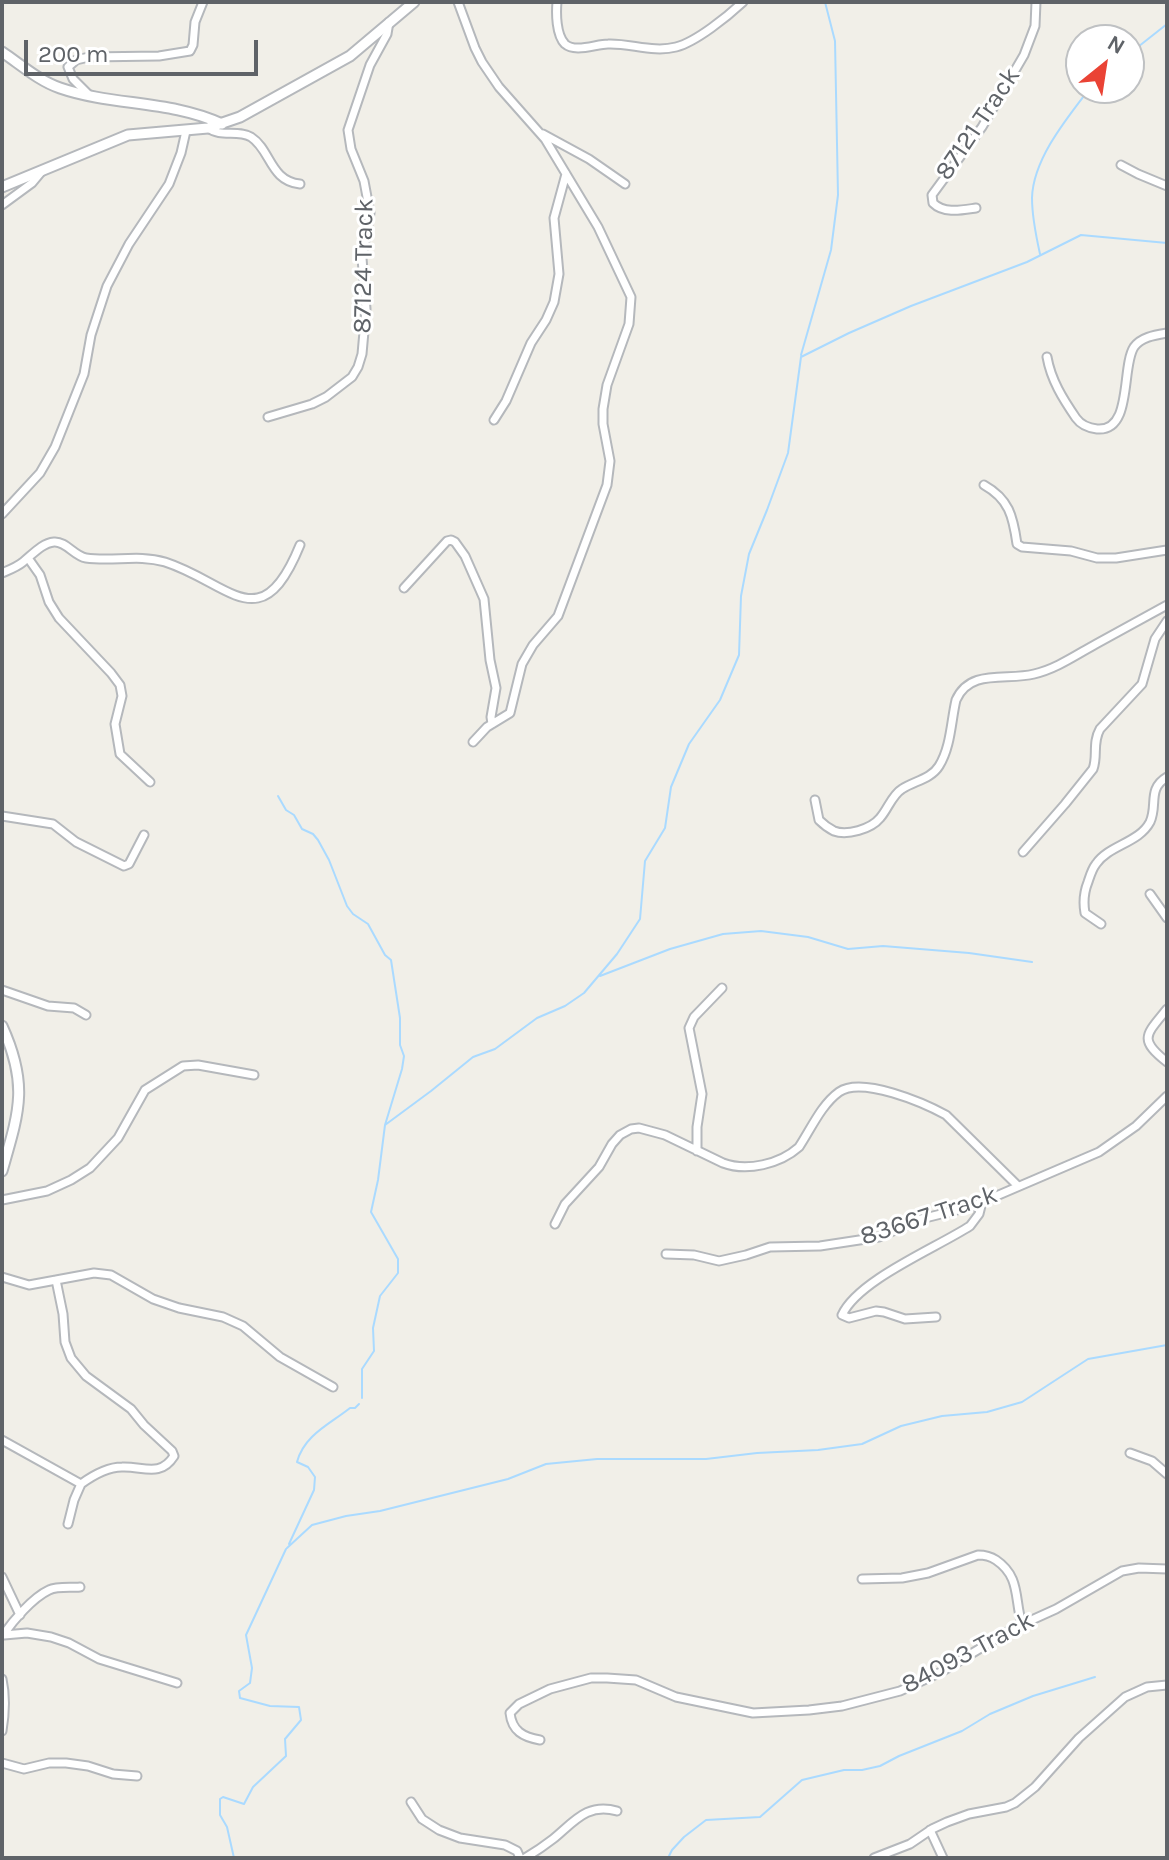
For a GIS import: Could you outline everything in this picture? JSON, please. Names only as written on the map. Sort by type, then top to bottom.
[{"type":"street","points":[[90,96],[70,73],[68,67],[73,61],[190,51],[195,22],[203,2]]},
{"type":"street","points":[[2,187],[128,135],[186,131],[222,124],[271,101],[350,56],[414,2]]},
{"type":"street","points":[[458,2],[482,62],[499,87],[541,133],[598,227],[631,297],[629,324],[607,385],[603,409],[610,461],[599,510],[558,616],[522,664],[510,713],[492,724],[473,742]]},
{"type":"street","points":[[557,2],[557,20],[563,41],[579,48],[614,44],[636,48],[680,46],[716,25],[743,2]]},
{"type":"street","name":"87121 Track","points":[[976,208],[941,209],[933,203],[932,195],[982,127],[1024,55],[1035,26],[1036,2]]},
{"type":"street","name":"87124 Track","points":[[268,417],[326,397],[352,377],[362,354],[366,309],[362,258],[370,213],[348,130],[370,65],[387,34],[389,22]]},
{"type":"street","points":[[2,52],[54,86],[90,96],[179,110],[222,124]]},
{"type":"street","points":[[208,128],[215,133],[238,133],[252,138],[280,175],[300,184]]},
{"type":"street","points":[[2,514],[40,473],[55,447],[84,374],[91,335],[107,286],[129,244],[169,184],[186,131]]},
{"type":"street","points":[[541,133],[589,159],[625,184]]},
{"type":"street","points":[[1121,165],[1167,186]]},
{"type":"street","points":[[2,205],[32,183],[42,171]]},
{"type":"street","points":[[494,420],[506,401],[533,338],[554,302],[559,274],[554,218],[566,174]]},
{"type":"street","points":[[1047,357],[1050,374],[1078,422],[1090,428],[1106,429],[1115,423],[1120,411],[1134,347],[1141,339],[1167,333]]},
{"type":"street","points":[[984,485],[1004,501],[1013,519],[1017,544],[1022,547],[1077,552],[1097,558],[1167,550]]},
{"type":"street","points":[[404,588],[447,541],[455,542],[465,556],[484,599],[496,688],[492,724]]},
{"type":"street","points":[[2,573],[55,542],[86,558],[137,557],[165,562],[227,593],[255,598],[270,595],[275,590],[290,570],[300,545]]},
{"type":"street","points":[[28,558],[40,575],[49,602],[59,618],[120,685],[122,696],[115,724],[120,754],[150,782]]},
{"type":"street","points":[[815,800],[819,820],[833,830],[852,831],[876,823],[898,791],[936,770],[947,744],[956,700],[968,684],[981,679],[1033,675],[1055,667],[1167,605]]},
{"type":"street","points":[[1023,852],[1093,769],[1096,736],[1142,684],[1155,639],[1167,621]]},
{"type":"street","points":[[1101,924],[1085,913],[1083,906],[1094,867],[1146,828],[1153,814],[1156,786],[1167,777]]},
{"type":"street","points":[[2,816],[53,824],[76,842],[124,866],[129,864],[144,835]]},
{"type":"street","points":[[1150,894],[1167,918]]},
{"type":"street","points":[[697,1151],[702,1094],[689,1028],[694,1017],[722,988]]},
{"type":"street","points":[[2,990],[48,1006],[79,1009],[86,1015]]},
{"type":"street","points":[[1167,1009],[1149,1033],[1147,1041],[1149,1047],[1167,1062]]},
{"type":"street","points":[[2,1026],[12,1047],[20,1083],[17,1113],[2,1171]]},
{"type":"street","points":[[2,1200],[47,1191],[90,1168],[118,1138],[145,1090],[183,1066],[198,1065],[254,1075]]},
{"type":"street","points":[[555,1224],[565,1204],[599,1167],[612,1144],[624,1131],[639,1128],[653,1131],[732,1166],[754,1166],[784,1158],[799,1147],[822,1110],[846,1088],[875,1089],[946,1115],[1018,1186]]},
{"type":"street","name":"83667 Track","points":[[666,1254],[689,1254],[719,1261],[770,1247],[820,1246],[879,1237],[921,1219],[982,1202],[1074,1164],[1110,1146],[1167,1096]]},
{"type":"street","points":[[936,1317],[905,1319],[876,1311],[849,1318],[842,1315],[871,1283],[970,1226],[979,1214],[982,1202]]},
{"type":"street","points":[[2,1277],[29,1285],[94,1273],[111,1275],[165,1304],[223,1317],[243,1326],[280,1357],[333,1387]]},
{"type":"street","points":[[56,1280],[65,1342],[71,1358],[86,1376],[131,1409],[174,1453],[163,1468],[114,1468],[81,1484],[68,1524]]},
{"type":"street","points":[[2,1440],[81,1484]]},
{"type":"street","points":[[1130,1453],[1152,1461],[1167,1474]]},
{"type":"street","points":[[862,1579],[902,1578],[928,1573],[985,1555],[1002,1564],[1013,1577],[1022,1624]]},
{"type":"street","name":"84093 Track","points":[[540,1740],[523,1736],[510,1718],[511,1710],[564,1684],[591,1678],[636,1680],[676,1697],[753,1713],[842,1706],[900,1691],[927,1678],[1122,1571],[1167,1569]]},
{"type":"street","points":[[2,1577],[20,1615]]},
{"type":"street","points":[[3,1636],[20,1615],[51,1589],[80,1587]]},
{"type":"street","points":[[3,1636],[27,1633],[51,1637],[99,1659],[177,1683]]},
{"type":"street","points":[[2,1679],[5,1712],[2,1731]]},
{"type":"street","points":[[874,1858],[910,1844],[937,1825],[1015,1803],[1049,1774],[1079,1738],[1125,1697],[1147,1687],[1167,1685]]},
{"type":"street","points":[[2,1763],[24,1769],[49,1763],[66,1763],[137,1776]]},
{"type":"street","points":[[411,1802],[422,1819],[439,1830],[460,1838],[505,1845],[523,1858],[556,1837],[581,1815],[605,1809],[617,1811]]},
{"type":"street","points":[[930,1830],[943,1858]]},
{"type":"waterway","points":[[801,355],[831,250],[838,195],[835,41],[825,2]]},
{"type":"waterway","points":[[1145,41],[1167,24]]},
{"type":"waterway","points":[[1040,254],[1033,219],[1034,183],[1045,154],[1077,104]]},
{"type":"waterway","points":[[385,1125],[473,1057],[495,1049],[537,1018],[565,1006],[584,993],[617,954],[640,919],[645,861],[665,828],[671,787],[689,744],[720,700],[739,655],[741,596],[749,554],[788,453],[801,357],[911,306],[1027,262],[1081,235],[1167,243]]},
{"type":"waterway","points":[[278,796],[302,829],[318,840],[347,906],[368,924],[391,960],[400,1018],[400,1045],[404,1056],[385,1125],[371,1212],[398,1259],[398,1273],[380,1296],[373,1328],[374,1351],[362,1369],[362,1398]]},
{"type":"waterway","points":[[600,976],[670,949],[723,934],[761,931],[808,937],[848,949],[883,946],[1032,962]]},
{"type":"waterway","points":[[287,1548],[312,1525],[508,1479],[546,1464],[597,1459],[706,1459],[862,1444],[901,1426],[942,1416],[987,1412],[1022,1402],[1088,1359],[1167,1345]]},
{"type":"waterway","points":[[289,1544],[314,1490],[315,1477],[308,1467],[297,1462],[300,1453],[319,1431],[359,1404]]},
{"type":"waterway","points":[[234,1858],[227,1827],[220,1815],[220,1799],[223,1797],[244,1804],[253,1787],[286,1756],[285,1739],[301,1720],[299,1707],[270,1706],[240,1698],[239,1691],[250,1683],[252,1668],[246,1635],[286,1549]]},
{"type":"waterway","points":[[668,1858],[684,1837],[706,1820],[760,1817],[802,1780],[844,1770],[880,1766],[1033,1696],[1095,1677]]}]
